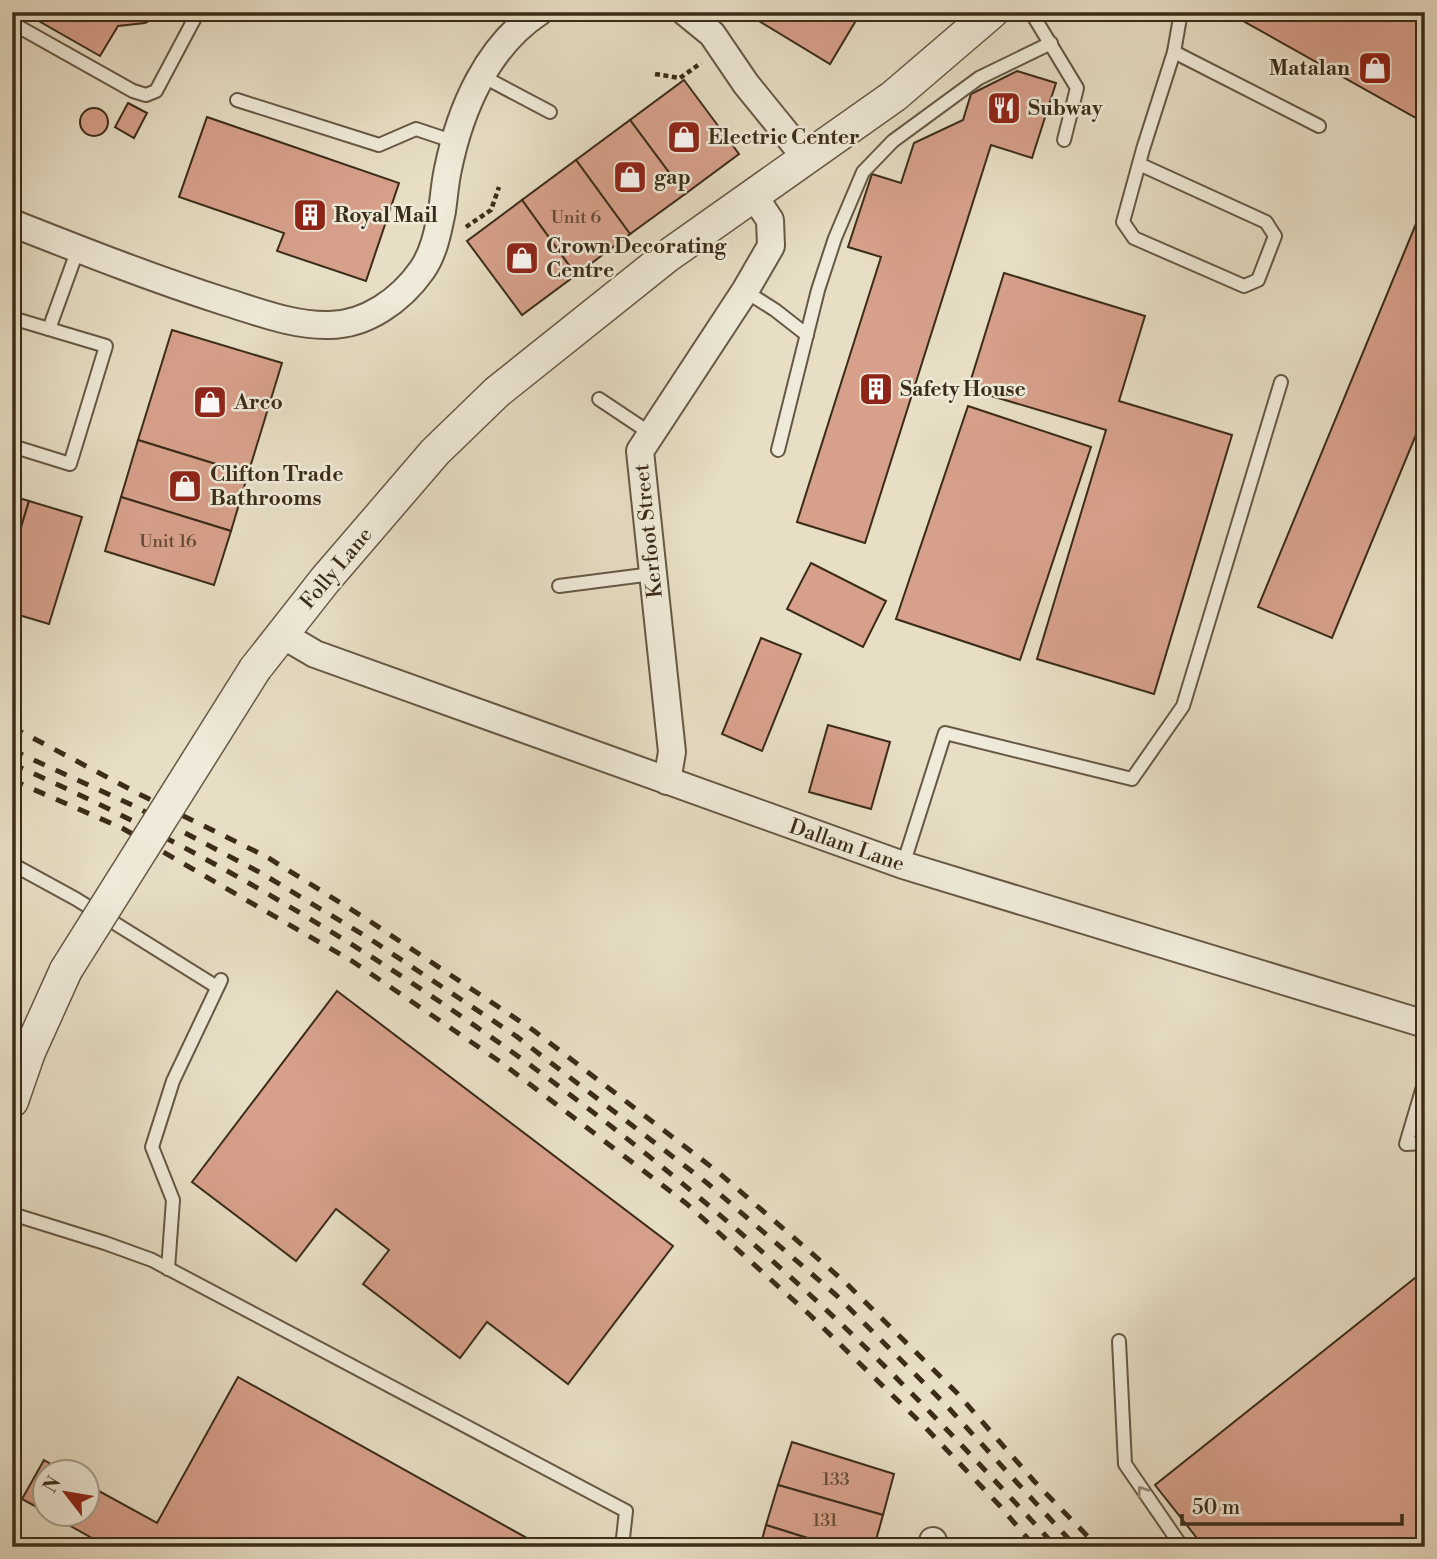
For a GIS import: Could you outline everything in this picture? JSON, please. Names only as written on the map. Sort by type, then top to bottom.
[{"type":"street","points":[[12,223],[169,283],[265,314],[330,326],[356,321],[380,310],[401,295],[422,270],[436,240],[447,170],[466,108],[496,52],[515,29],[539,12]]},
{"type":"street","points":[[685,12],[712,34],[746,84],[806,158],[894,96],[983,15]]},
{"type":"street","name":"Folly Lane","points":[[12,1101],[29,1052],[66,970],[255,669],[281,634],[435,452],[497,392],[666,257],[806,158]]},
{"type":"street","name":"Kerfoot Street","points":[[667,781],[672,752],[640,457],[642,445],[745,290],[771,246],[770,220],[754,196]]},
{"type":"street","name":"Dallam Lane","points":[[281,634],[315,654],[903,865],[1425,1024]]},
{"type":"lane","points":[[12,23],[146,95],[156,91],[198,12]]},
{"type":"lane","points":[[1031,12],[1077,88],[1063,140]]},
{"type":"lane","points":[[1139,164],[1266,222],[1275,236],[1258,280],[1244,286],[1134,238],[1123,222],[1139,164],[1174,52],[1181,12]]},
{"type":"lane","points":[[778,450],[835,237],[863,172],[893,141],[979,78],[1051,43]]},
{"type":"lane","points":[[1174,52],[1319,126]]},
{"type":"lane","points":[[482,76],[550,112]]},
{"type":"lane","points":[[237,100],[379,145],[416,129],[455,142]]},
{"type":"lane","points":[[49,329],[78,249]]},
{"type":"lane","points":[[745,290],[807,335]]},
{"type":"lane","points":[[12,318],[106,346],[70,464],[12,446]]},
{"type":"lane","points":[[903,865],[945,733],[1132,779],[1183,706],[1281,382]]},
{"type":"lane","points":[[599,399],[650,433]]},
{"type":"lane","points":[[559,586],[652,574]]},
{"type":"lane","points":[[12,864],[219,984],[173,1081],[152,1147],[173,1199],[168,1269]]},
{"type":"lane","points":[[1425,1080],[1406,1144],[1425,1143]]},
{"type":"lane","points":[[12,1214],[105,1243],[152,1261],[626,1511],[622,1547]]},
{"type":"lane","points":[[1119,1341],[1125,1464],[1182,1547]]},
{"type":"path","points":[[655,74],[680,78],[707,58]]},
{"type":"path","points":[[459,232],[491,210],[499,187]]},
{"type":"building","points":[[23,12],[166,12],[145,23],[118,26],[100,56]]},
{"type":"building","points":[[744,12],[861,12],[830,64]]},
{"type":"building","name":"Matalan","points":[[1227,12],[1425,12],[1425,123]]},
{"type":"building","name":"Safety House","points":[[1017,71],[1056,83],[1032,158],[991,145],[865,543],[797,522],[881,257],[848,247],[872,174],[901,183],[914,143],[963,120],[971,94]]},
{"type":"building","name":"Electric Center","points":[[684,80],[739,154],[685,194],[630,120]]},
{"type":"building","points":[[128,103],[147,113],[134,138],[115,127]]},
{"type":"building","points":[[94,108],[104,112],[108,122],[104,132],[94,136],[84,132],[80,122],[84,112]]},
{"type":"building","name":"Royal Mail","points":[[207,117],[399,183],[366,281],[277,251],[284,233],[179,197]]},
{"type":"building","name":"gap","points":[[630,120],[685,194],[630,234],[576,160]]},
{"type":"building","points":[[576,160],[630,234],[576,275],[522,200]]},
{"type":"building","name":"Crown Decorating Centre","points":[[522,200],[576,275],[522,315],[467,241]]},
{"type":"building","points":[[1425,202],[1425,413],[1332,638],[1258,607]]},
{"type":"building","points":[[1004,273],[1145,316],[1119,401],[1232,435],[1154,694],[1037,659],[1106,430],[968,389]]},
{"type":"building","name":"Arco","points":[[172,330],[282,363],[248,474],[138,440]]},
{"type":"building","points":[[968,406],[1091,447],[1020,660],[896,619]]},
{"type":"building","name":"Clifton Trade Bathrooms","points":[[138,440],[248,474],[231,531],[121,497]]},
{"type":"building","points":[[12,496],[29,501],[12,557]]},
{"type":"building","points":[[121,497],[231,531],[214,585],[105,551]]},
{"type":"building","points":[[29,501],[82,517],[49,624],[12,613],[12,557]]},
{"type":"building","points":[[811,563],[886,601],[863,647],[787,609]]},
{"type":"building","points":[[761,638],[801,654],[762,751],[722,734]]},
{"type":"building","points":[[828,725],[890,742],[871,809],[809,792]]},
{"type":"building","points":[[337,991],[673,1246],[568,1384],[487,1322],[460,1358],[363,1284],[389,1250],[336,1209],[296,1261],[192,1182]]},
{"type":"building","points":[[1425,1270],[1425,1547],[1204,1547],[1155,1485]]},
{"type":"building","points":[[238,1377],[543,1547],[108,1547],[74,1528],[102,1528],[102,1493],[157,1523]]},
{"type":"building","points":[[792,1442],[894,1474],[883,1515],[778,1485]]},
{"type":"building","points":[[32,1481],[32,1504],[22,1499]]},
{"type":"building","points":[[778,1485],[883,1515],[874,1547],[836,1547],[766,1525]]},
{"type":"building","points":[[766,1525],[836,1547],[760,1547]]},
{"type":"railway","points":[[12,727],[267,857],[368,920],[533,1030],[718,1172],[846,1283],[957,1393],[1034,1481],[1098,1547]]},
{"type":"railway","points":[[12,750],[134,806],[261,873],[367,937],[516,1036],[707,1183],[836,1295],[945,1404],[1076,1547]]},
{"type":"railway","points":[[12,764],[122,816],[230,873],[336,935],[439,1001],[539,1072],[637,1146],[731,1224],[821,1305],[912,1394],[1056,1547]]},
{"type":"railway","points":[[12,780],[122,828],[352,961],[502,1063],[687,1204],[810,1315],[924,1426],[1035,1547]]},
{"type":"place","name":"Matalan","points":[[1375,68]]},
{"type":"place","name":"Subway","points":[[1004,108]]},
{"type":"place","name":"Electric Center","points":[[684,137]]},
{"type":"place","name":"gap","points":[[630,177]]},
{"type":"place","name":"Royal Mail","points":[[310,215]]},
{"type":"place","name":"Crown Decorating Centre","points":[[522,258]]},
{"type":"place","name":"Safety House","points":[[876,389]]},
{"type":"place","name":"Arco","points":[[210,402]]},
{"type":"place","name":"Clifton Trade Bathrooms","points":[[185,486]]}]
